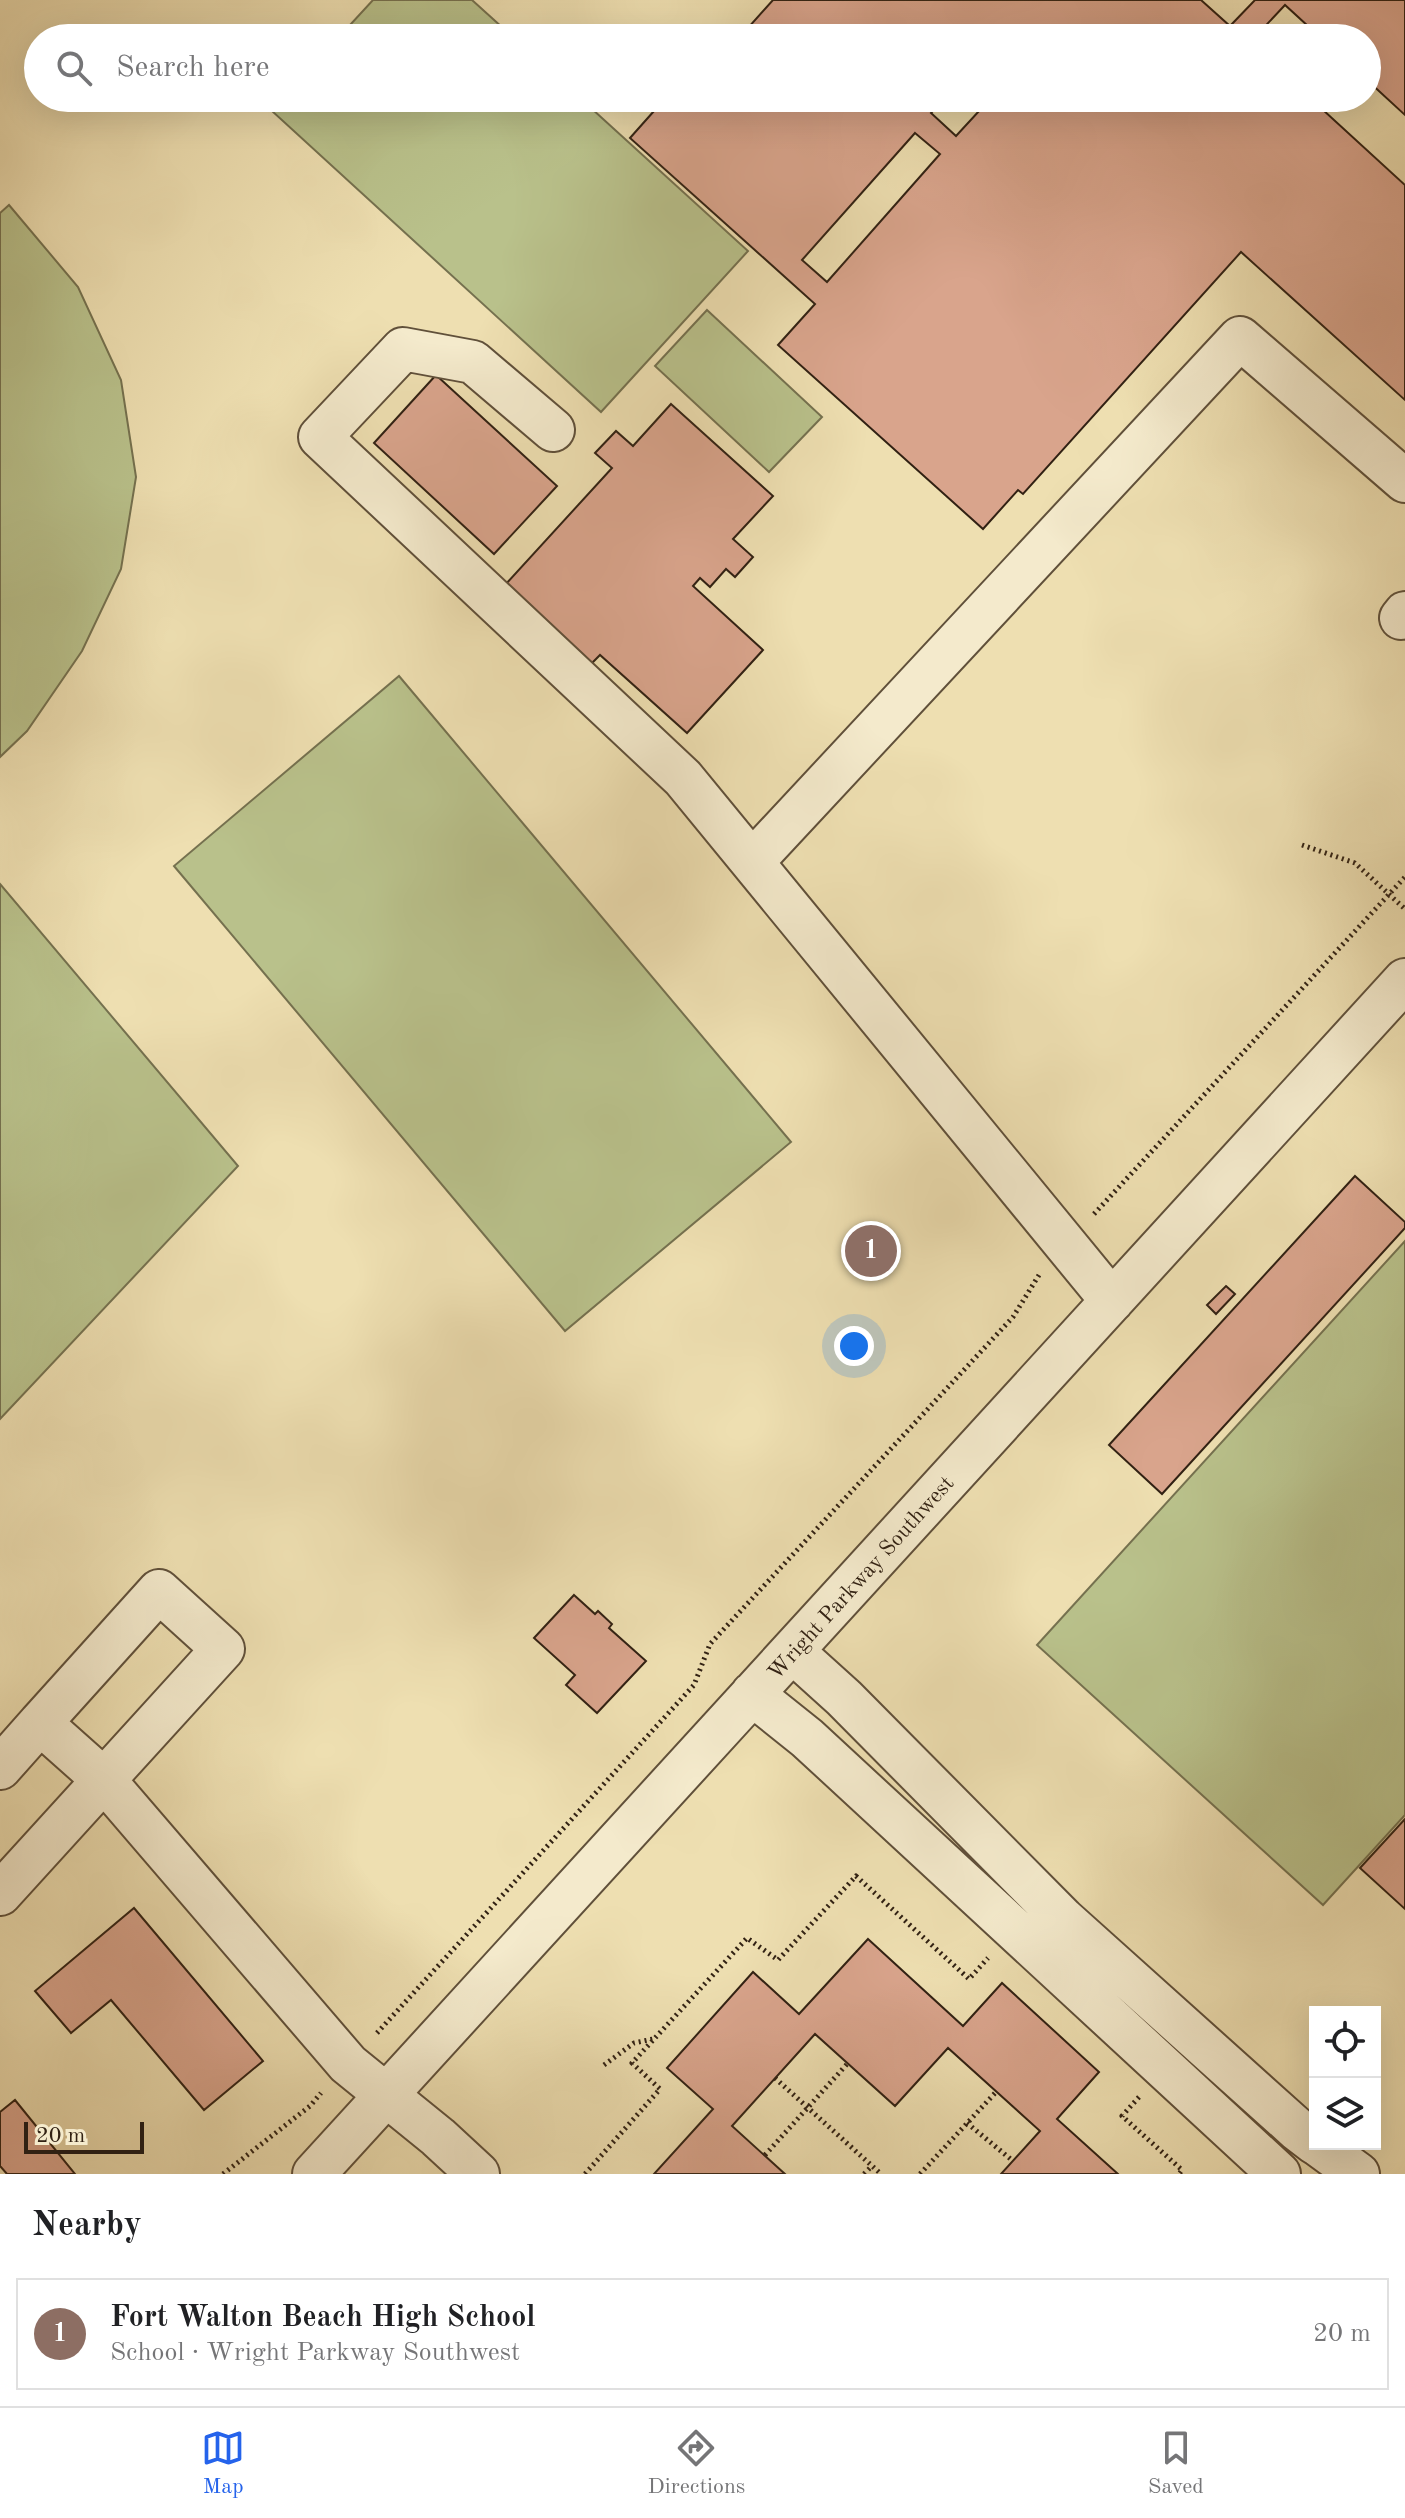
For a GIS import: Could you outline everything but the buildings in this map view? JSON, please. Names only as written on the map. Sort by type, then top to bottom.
[{"type":"street","points":[[752,862],[1240,338],[1405,481]]},
{"type":"street","points":[[553,430],[473,362],[403,349],[320,437],[683,778],[1112,1301]]},
{"type":"street","name":"Wright Parkway Southwest","points":[[314,2174],[1405,980]]},
{"type":"street","points":[[0,1768],[159,1591],[223,1649],[0,1894]]},
{"type":"street","points":[[792,1651],[844,1698],[1063,1919],[1309,2138]]},
{"type":"street","points":[[752,1694],[807,1738],[1279,2174]]},
{"type":"street","points":[[40,1723],[104,1780],[348,2064],[438,2137],[478,2174]]},
{"type":"street","points":[[1325,2150],[1358,2174]]},
{"type":"path","points":[[1302,845],[1355,863],[1405,909]]},
{"type":"path","points":[[223,2174],[310,2106],[694,1685],[710,1644],[1013,1317],[1041,1272],[1405,877]]},
{"type":"path","points":[[585,2174],[660,2089],[632,2063],[747,1938],[778,1960],[856,1876],[969,1979],[990,1956]]},
{"type":"path","points":[[604,2065],[634,2043],[654,2039]]},
{"type":"path","points":[[765,2155],[848,2063]]},
{"type":"path","points":[[775,2078],[881,2174]]},
{"type":"path","points":[[920,2174],[996,2092]]},
{"type":"path","points":[[1142,2094],[1122,2116],[1182,2170],[1179,2174]]},
{"type":"path","points":[[967,2123],[1013,2161]]},
{"type":"path","points":[[864,2174],[872,2166]]},
{"type":"green space","points":[[373,0],[472,0],[499,24],[351,24]]},
{"type":"green space","points":[[273,112],[595,112],[748,251],[601,412]]},
{"type":"green space","points":[[9,205],[78,287],[121,380],[136,477],[121,569],[82,651],[27,731],[0,757],[0,213]]},
{"type":"green space","points":[[707,310],[822,417],[769,472],[655,366]]},
{"type":"green space","points":[[399,676],[791,1142],[565,1331],[174,866]]},
{"type":"green space","points":[[0,884],[238,1166],[0,1419]]},
{"type":"green space","points":[[1405,1241],[1405,1815],[1323,1905],[1037,1645]]},
{"type":"place","name":"Fort Walton Beach High School","points":[[871,1251]]}]
